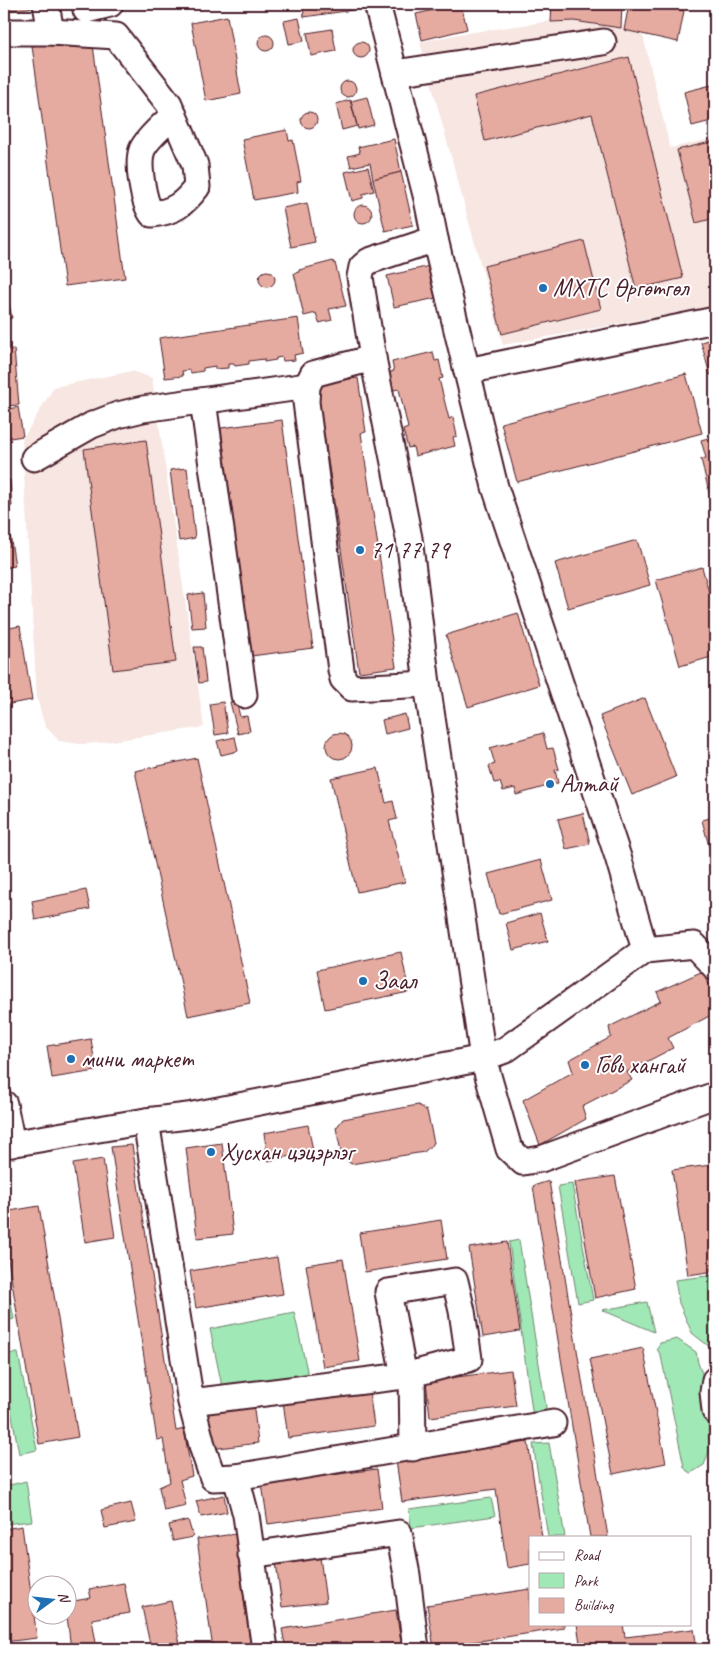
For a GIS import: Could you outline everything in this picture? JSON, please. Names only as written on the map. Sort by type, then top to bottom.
[{"type":"street","points":[[46,4],[51,32]]},
{"type":"street","points":[[86,10],[110,4]]},
{"type":"street","points":[[377,4],[427,199],[495,487],[618,858],[646,950]]},
{"type":"street","points":[[4,32],[51,32],[116,36],[169,104],[174,115]]},
{"type":"street","points":[[394,73],[603,42]]},
{"type":"street","points":[[435,239],[369,261],[362,267],[360,277],[373,358],[409,538],[427,684],[484,1058],[509,1149],[523,1162],[541,1159],[715,1095]]},
{"type":"street","points":[[467,371],[715,320]]},
{"type":"street","points":[[373,358],[313,374],[307,386],[306,402],[339,660],[343,679],[352,688],[427,684]]},
{"type":"street","points":[[34,458],[92,426],[118,415],[143,409],[307,386]]},
{"type":"street","points":[[203,401],[244,695]]},
{"type":"street","points":[[4,1104],[8,1144],[146,1121],[188,1116],[484,1058],[505,1050],[646,950],[694,945],[715,967]]},
{"type":"street","points":[[146,1121],[191,1402],[203,1449],[213,1478],[236,1477],[553,1423]]},
{"type":"street","points":[[191,1402],[404,1376],[388,1292],[456,1281],[469,1359],[412,1374],[413,1448]]},
{"type":"street","points":[[715,1380],[713,1392],[715,1411]]},
{"type":"street","points":[[236,1477],[246,1515],[265,1649]]},
{"type":"street","points":[[251,1555],[399,1532],[407,1576],[416,1649]]},
{"type":"shaded area","points":[[572,18],[623,27],[643,36],[670,148],[715,138],[715,306],[503,345],[420,42],[460,34]]},
{"type":"shaded area","points":[[132,371],[152,378],[204,727],[99,743],[80,744],[59,741],[45,726],[37,699],[22,440],[54,387]]},
{"type":"green space","points":[[572,1184],[593,1300],[578,1303],[558,1186]]},
{"type":"green space","points":[[519,1240],[546,1407],[544,1415],[533,1418],[509,1242]]},
{"type":"green space","points":[[4,1268],[14,1319],[4,1322]]},
{"type":"green space","points":[[715,1275],[715,1348],[711,1348],[692,1333],[679,1303],[675,1280]]},
{"type":"green space","points":[[647,1302],[654,1332],[602,1310]]},
{"type":"green space","points":[[294,1312],[308,1375],[223,1391],[210,1329]]},
{"type":"green space","points":[[677,1339],[696,1352],[708,1389],[709,1452],[704,1465],[691,1473],[684,1467],[661,1356],[657,1349],[660,1343]]},
{"type":"green space","points":[[18,1353],[37,1450],[19,1454],[4,1371],[4,1354]]},
{"type":"green space","points":[[549,1443],[565,1536],[548,1536],[533,1444]]},
{"type":"green space","points":[[4,1475],[6,1486],[26,1481],[32,1521],[4,1524]]},
{"type":"green space","points":[[491,1498],[495,1516],[411,1528],[409,1509]]},
{"type":"building","points":[[4,4],[35,4],[36,7],[4,11]]},
{"type":"building","points":[[176,4],[208,4],[177,9]]},
{"type":"building","points":[[303,4],[352,4],[353,10],[304,17]]},
{"type":"building","points":[[461,4],[467,29],[422,40],[416,14]]},
{"type":"building","points":[[552,4],[622,4],[621,28],[574,21],[551,22]]},
{"type":"building","points":[[629,4],[647,4],[684,11],[678,42],[624,30]]},
{"type":"building","points":[[227,16],[241,94],[206,101],[191,23]]},
{"type":"building","points":[[299,18],[304,41],[289,44],[284,21]]},
{"type":"building","points":[[332,29],[336,51],[311,56],[307,33]]},
{"type":"building","points":[[263,35],[269,35],[274,40],[272,49],[263,51],[258,46],[258,40]]},
{"type":"building","points":[[92,38],[125,278],[65,286],[32,46]]},
{"type":"building","points":[[358,42],[364,42],[369,47],[367,56],[358,58],[353,53],[353,47]]},
{"type":"building","points":[[629,57],[683,278],[636,289],[592,114],[485,141],[474,96]]},
{"type":"building","points":[[4,63],[7,93],[4,93]]},
{"type":"building","points":[[345,81],[351,81],[356,86],[354,95],[345,97],[340,92],[340,86]]},
{"type":"building","points":[[715,84],[715,120],[692,126],[684,92]]},
{"type":"building","points":[[367,97],[374,125],[358,129],[351,101]]},
{"type":"building","points":[[350,100],[357,126],[342,130],[336,104]]},
{"type":"building","points":[[306,112],[312,112],[317,117],[315,126],[306,128],[301,123],[301,117]]},
{"type":"building","points":[[287,130],[289,141],[293,140],[301,181],[297,182],[298,192],[254,200],[242,139]]},
{"type":"building","points":[[394,139],[401,172],[373,179],[370,163],[351,167],[348,156],[360,153],[358,147]]},
{"type":"building","points":[[715,141],[715,218],[696,223],[677,150]]},
{"type":"building","points":[[368,167],[374,191],[363,194],[363,198],[352,201],[345,172]]},
{"type":"building","points":[[401,172],[413,225],[385,231],[373,179]]},
{"type":"building","points":[[307,203],[315,242],[291,247],[283,208]]},
{"type":"building","points":[[363,205],[369,208],[372,214],[369,220],[363,223],[357,220],[354,214],[357,208]]},
{"type":"building","name":"МХТС Өргөтгөл","points":[[584,241],[601,309],[502,334],[484,266]]},
{"type":"building","points":[[333,261],[346,306],[329,309],[332,320],[319,323],[316,313],[304,316],[294,273]]},
{"type":"building","points":[[434,265],[441,297],[394,307],[387,276]]},
{"type":"building","points":[[264,271],[270,271],[275,276],[273,285],[264,287],[259,282],[259,276]]},
{"type":"building","points":[[8,299],[12,318],[4,319],[4,300]]},
{"type":"building","points":[[298,318],[303,353],[294,355],[295,360],[283,361],[282,357],[264,362],[264,359],[249,361],[249,364],[235,366],[234,364],[228,364],[228,368],[215,369],[215,366],[191,373],[190,370],[182,371],[183,376],[165,378],[159,338]]},
{"type":"building","points":[[715,338],[715,374],[710,375],[701,342]]},
{"type":"building","points":[[14,349],[19,405],[4,406],[4,350]]},
{"type":"building","points":[[433,352],[435,361],[439,360],[443,378],[439,379],[449,419],[453,417],[457,436],[453,437],[455,446],[415,456],[413,447],[408,448],[403,430],[408,428],[399,389],[393,390],[388,373],[394,371],[392,362]]},
{"type":"building","points":[[686,374],[702,433],[517,482],[501,423]]},
{"type":"building","name":"71 77 79","points":[[358,378],[366,432],[361,433],[396,667],[359,672],[324,433],[321,434],[314,384]]},
{"type":"building","points":[[18,407],[23,436],[4,439],[4,410]]},
{"type":"building","points":[[282,420],[313,648],[251,656],[221,428]]},
{"type":"building","points":[[715,436],[715,517],[701,459],[706,458],[701,440]]},
{"type":"building","points":[[146,440],[176,662],[113,670],[84,449]]},
{"type":"building","points":[[187,468],[195,538],[179,541],[170,470]]},
{"type":"building","points":[[10,480],[12,506],[4,507],[4,481]]},
{"type":"building","points":[[10,534],[15,566],[4,568],[4,536]]},
{"type":"building","points":[[637,540],[650,585],[568,608],[555,563]]},
{"type":"building","points":[[702,567],[715,614],[715,656],[680,666],[656,580]]},
{"type":"building","points":[[203,593],[206,627],[192,628],[188,595]]},
{"type":"building","points":[[518,613],[539,685],[468,707],[446,635]]},
{"type":"building","points":[[20,626],[32,700],[4,705],[4,629]]},
{"type":"building","points":[[194,647],[202,647],[206,682],[199,683]]},
{"type":"building","points":[[645,698],[676,777],[632,795],[600,716]]},
{"type":"building","points":[[236,700],[240,717],[247,716],[250,731],[238,734],[230,702]]},
{"type":"building","points":[[223,702],[228,733],[215,735],[210,704]]},
{"type":"building","points":[[405,714],[408,728],[385,734],[382,720]]},
{"type":"building","points":[[339,733],[349,736],[352,746],[349,756],[339,759],[329,756],[326,746],[329,736]]},
{"type":"building","points":[[543,733],[547,749],[553,748],[559,769],[555,770],[558,783],[516,795],[515,788],[503,791],[500,782],[494,783],[489,766],[495,764],[490,748]]},
{"type":"building","points":[[235,737],[238,751],[221,755],[217,741]]},
{"type":"building","points":[[197,758],[250,1003],[188,1016],[135,771]]},
{"type":"building","points":[[378,768],[386,803],[393,801],[397,819],[389,821],[405,882],[357,892],[331,778]]},
{"type":"building","points":[[583,813],[590,844],[566,849],[558,819]]},
{"type":"building","points":[[715,817],[715,869],[702,820]]},
{"type":"building","points":[[541,860],[552,900],[499,914],[488,874]]},
{"type":"building","points":[[86,890],[90,909],[35,920],[32,901]]},
{"type":"building","points":[[540,913],[548,941],[513,950],[506,923]]},
{"type":"building","name":"Заал","points":[[401,952],[409,992],[325,1009],[317,970]]},
{"type":"building","points":[[703,971],[715,997],[715,1013],[668,1038],[673,1048],[627,1072],[632,1080],[582,1106],[586,1119],[540,1145],[523,1100],[573,1072],[569,1060],[611,1037],[609,1027],[661,1001],[657,992]]},
{"type":"building","name":"мини маркет","points":[[91,1039],[96,1071],[52,1078],[47,1046]]},
{"type":"building","points":[[715,1048],[715,1067],[711,1066]]},
{"type":"building","points":[[418,1105],[427,1111],[434,1143],[424,1152],[351,1164],[342,1156],[336,1128],[343,1119]]},
{"type":"building","points":[[308,1125],[313,1151],[268,1161],[264,1133]]},
{"type":"building","points":[[222,1143],[233,1234],[197,1238],[186,1148]]},
{"type":"building","points":[[132,1145],[176,1431],[184,1429],[192,1476],[180,1480],[186,1506],[164,1511],[159,1487],[170,1482],[163,1439],[157,1440],[111,1147]]},
{"type":"building","points":[[103,1159],[115,1237],[85,1242],[73,1164]]},
{"type":"building","points":[[711,1165],[715,1195],[715,1271],[688,1275],[672,1170]]},
{"type":"building","points":[[615,1176],[636,1289],[595,1298],[575,1182]]},
{"type":"building","points":[[549,1181],[608,1536],[590,1536],[533,1186]]},
{"type":"building","points":[[39,1206],[78,1437],[39,1444],[4,1235],[4,1212]]},
{"type":"building","points":[[441,1220],[447,1259],[365,1272],[359,1233]]},
{"type":"building","points":[[507,1242],[520,1331],[483,1337],[469,1248]]},
{"type":"building","points":[[277,1257],[283,1294],[196,1308],[190,1271]]},
{"type":"building","points":[[343,1259],[360,1361],[323,1367],[306,1265]]},
{"type":"building","points":[[643,1348],[666,1463],[613,1474],[590,1359]]},
{"type":"building","points":[[511,1370],[516,1406],[430,1417],[426,1381]]},
{"type":"building","points":[[369,1390],[374,1426],[288,1438],[283,1401]]},
{"type":"building","points":[[253,1401],[258,1443],[211,1449],[206,1407]]},
{"type":"building","points":[[528,1442],[542,1536],[529,1536],[529,1564],[507,1568],[496,1489],[402,1502],[396,1460]]},
{"type":"building","points":[[377,1469],[382,1508],[268,1524],[262,1484]]},
{"type":"building","points":[[224,1495],[227,1512],[201,1517],[196,1501]]},
{"type":"building","points":[[131,1503],[136,1522],[105,1528],[101,1510]]},
{"type":"building","points":[[188,1520],[193,1537],[173,1541],[169,1525]]},
{"type":"building","points":[[22,1526],[29,1576],[28,1626],[35,1626],[37,1638],[4,1642],[4,1529]]},
{"type":"building","points":[[235,1534],[251,1649],[213,1649],[197,1539]]},
{"type":"building","points":[[319,1549],[326,1602],[282,1607],[275,1555]]},
{"type":"building","points":[[124,1583],[130,1613],[92,1619],[97,1649],[71,1649],[68,1626],[78,1626],[78,1600],[91,1598],[89,1589]]},
{"type":"building","points":[[529,1589],[529,1626],[564,1626],[564,1628],[434,1648],[427,1605]]},
{"type":"building","points":[[171,1601],[181,1649],[151,1649],[142,1607]]},
{"type":"building","points":[[396,1610],[402,1649],[286,1649],[282,1629]]},
{"type":"building","points":[[577,1626],[623,1626],[625,1637],[694,1629],[697,1649],[581,1649]]},
{"type":"place","name":"МХТС Өргөтгөл","points":[[543,288]]},
{"type":"place","name":"71 77 79","points":[[360,550]]},
{"type":"place","name":"Алтай","points":[[550,784]]},
{"type":"place","name":"Заал","points":[[363,981]]},
{"type":"place","name":"мини маркет","points":[[71,1059]]},
{"type":"place","name":"Говь хангай","points":[[585,1065]]},
{"type":"place","name":"Хусхан цэцэрлэг","points":[[211,1152]]}]
